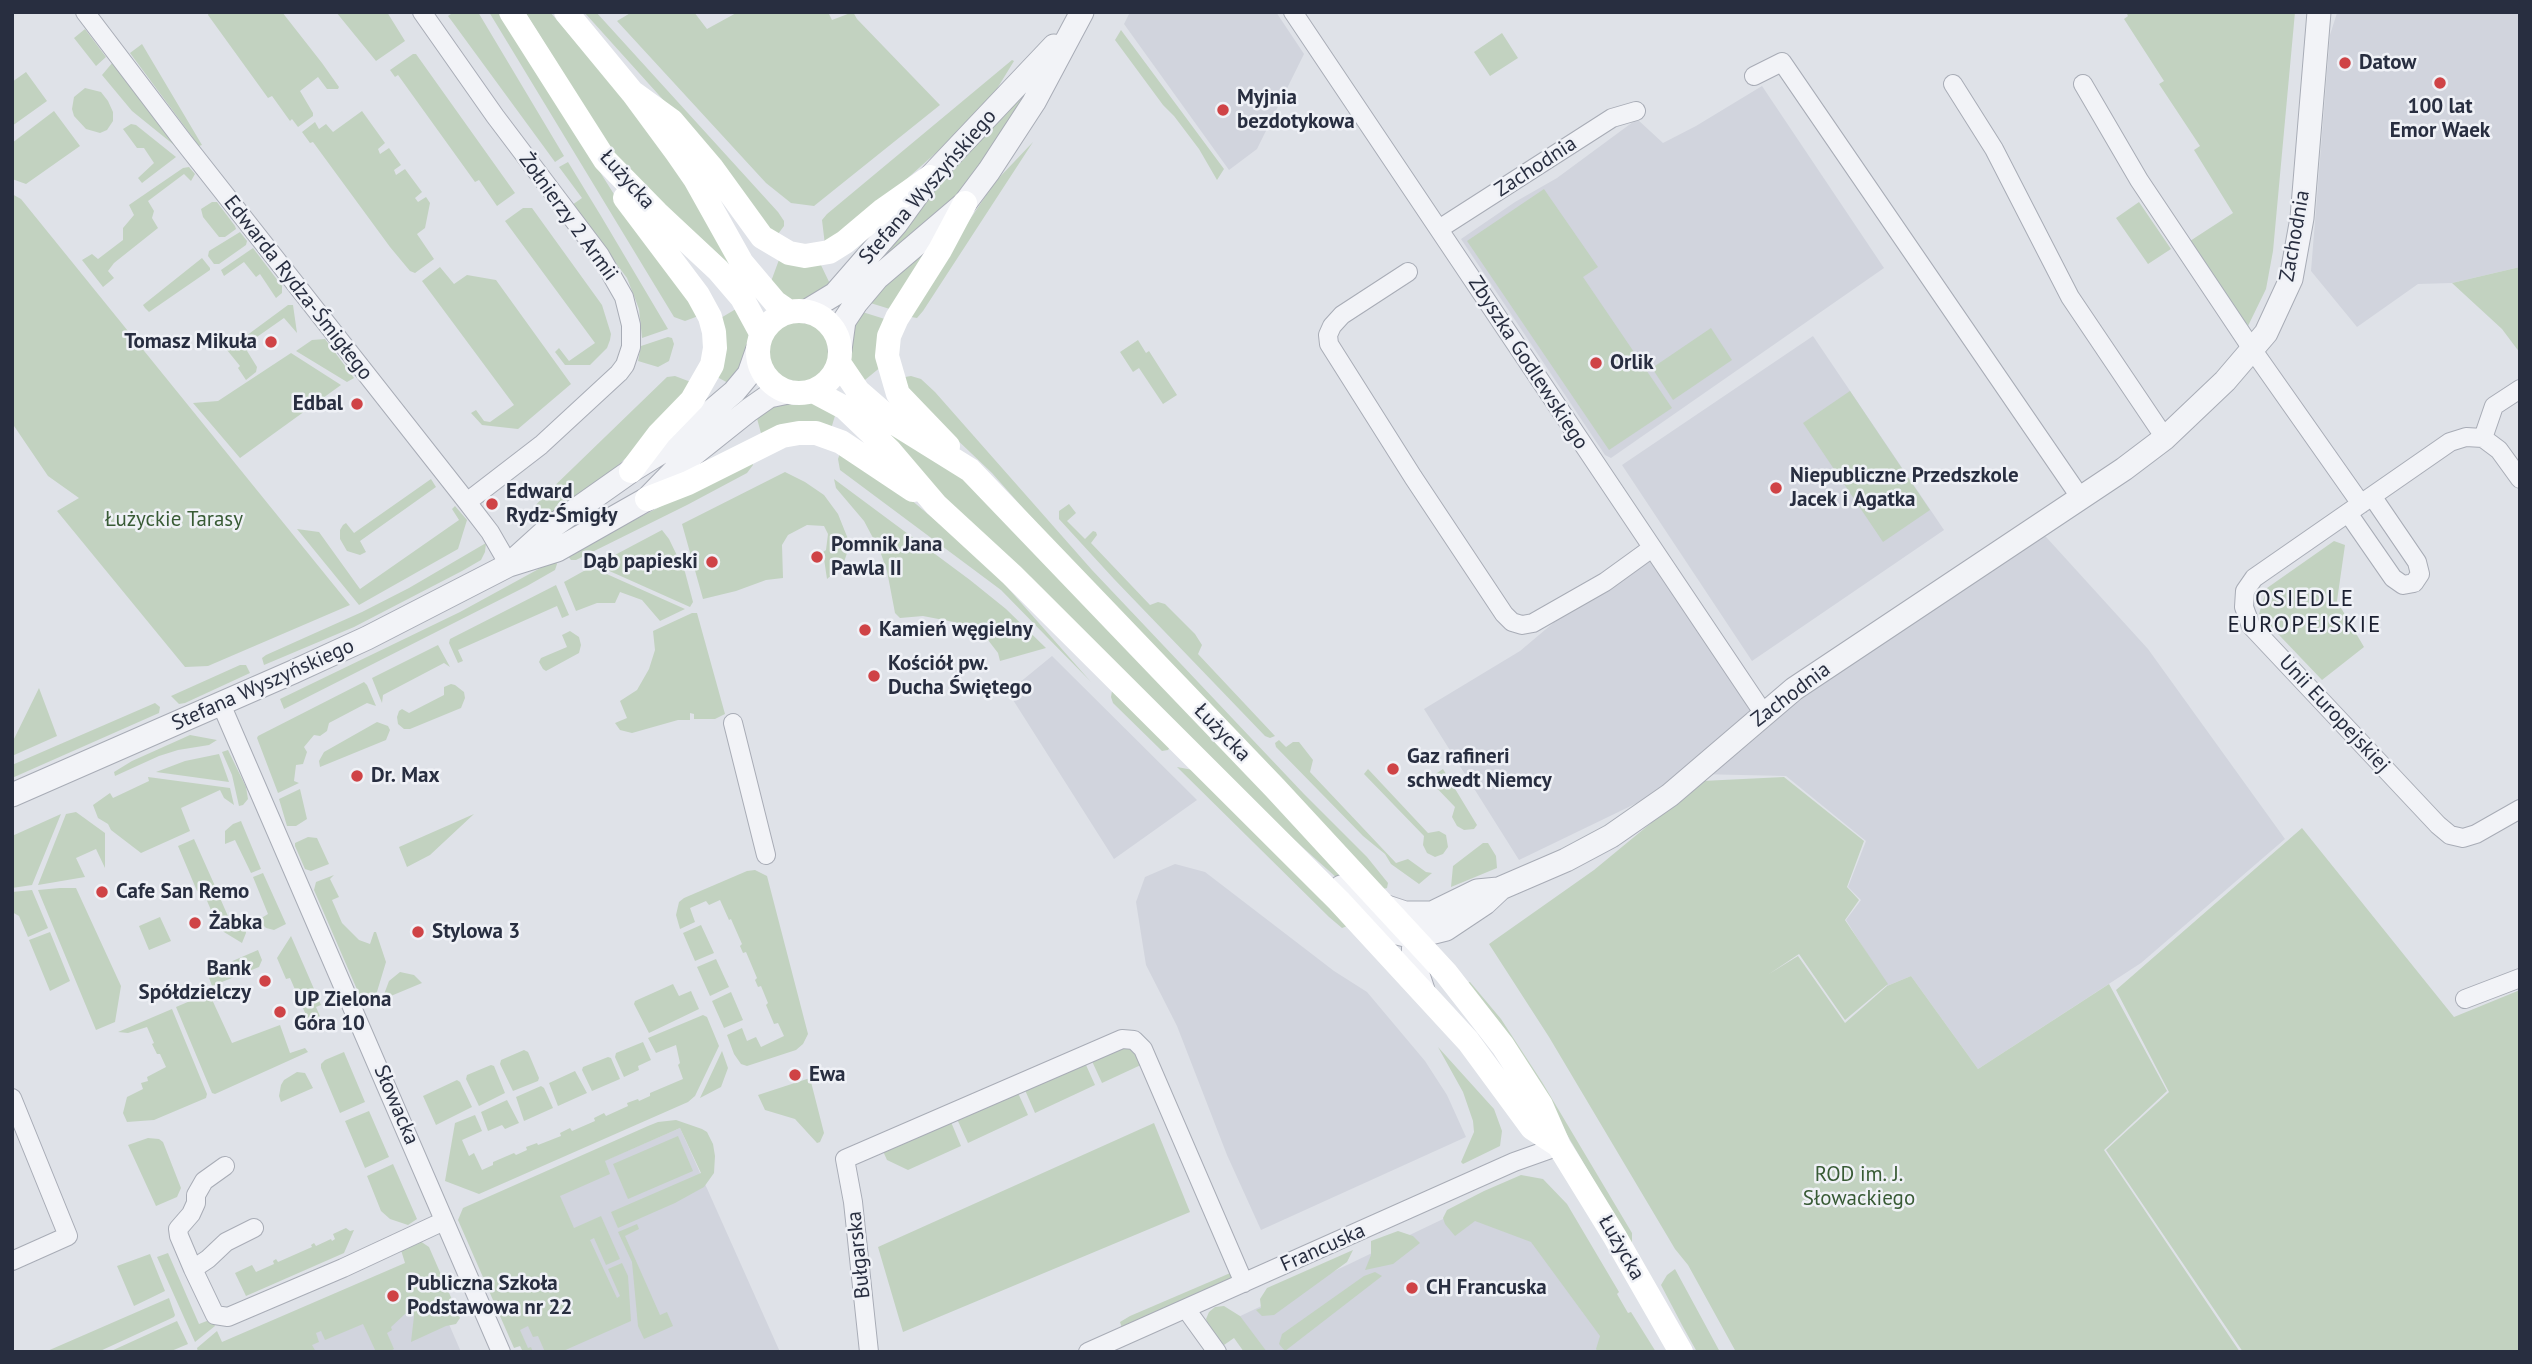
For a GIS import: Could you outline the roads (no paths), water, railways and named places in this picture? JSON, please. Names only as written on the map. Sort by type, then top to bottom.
[{"type":"main road","name":"Łużycka","points":[[512,12],[605,160],[718,270],[742,298],[759,342]]},
{"type":"main road","points":[[566,12],[632,92],[695,179],[742,263],[775,302],[827,321],[839,340],[840,356],[834,375],[813,391],[801,394],[775,386],[765,377],[759,364],[759,342],[772,319],[797,311]]},
{"type":"main road","points":[[632,92],[672,121],[712,168],[762,237],[789,253],[805,256],[828,252],[930,177]]},
{"type":"main road","points":[[605,160],[633,211],[698,295],[710,317],[714,332],[712,365],[706,378],[692,400],[659,434],[631,471]]},
{"type":"main road","points":[[965,203],[940,250],[897,318],[889,336],[887,355],[898,394],[970,470]]},
{"type":"main road","name":"Łużycka","points":[[840,356],[858,391],[897,424],[970,470],[1446,973],[1503,1046],[1541,1105],[1559,1146],[1681,1352]]},
{"type":"main road","name":"Łużycka","points":[[813,391],[845,408],[890,451],[936,505],[1012,575],[1339,901],[1468,1041],[1532,1128],[1559,1146]]},
{"type":"main road","points":[[647,499],[688,483],[782,436],[816,433],[841,442],[936,505]]},
{"type":"street","name":"Edwarda Rydza-Śmigłego","points":[[85,12],[455,486],[490,532],[509,565]]},
{"type":"street","name":"Żołnierzy 2 Armii","points":[[422,12],[495,116],[600,255],[624,297],[631,325],[631,346],[625,365],[619,373],[541,446],[467,502]]},
{"type":"street","name":"Zbyszka Godlewskiego","points":[[1293,12],[1764,714]]},
{"type":"street","name":"Zachodnia","points":[[1439,921],[1477,891],[1501,888],[1566,860],[1611,836],[1670,795],[1794,689],[2124,469],[2165,438],[2225,381],[2266,333],[2291,279],[2302,218],[2319,12]]},
{"type":"street","name":"Stefana Wyszyńskiego","points":[[797,311],[835,294],[896,224],[930,177],[1077,19]]},
{"type":"street","name":"Stefana Wyszyńskiego","points":[[840,356],[844,321],[856,303],[877,278],[965,203],[1034,102],[1077,19]]},
{"type":"street","points":[[1754,76],[1782,62],[2080,497]]},
{"type":"street","points":[[1953,84],[1994,149],[2070,297],[2165,438]]},
{"type":"street","points":[[2083,84],[2139,180],[2252,349],[2361,504]]},
{"type":"street","name":"Zachodnia","points":[[1440,229],[1612,118],[1636,111]]},
{"type":"street","points":[[1409,272],[1342,315],[1332,326],[1328,335],[1329,344],[1504,614],[1512,622],[1522,625],[1533,623],[1605,582],[1652,548]]},
{"type":"street","name":"Stefana Wyszyńskiego","points":[[509,565],[546,531],[668,448],[735,390],[749,374],[759,342]]},
{"type":"street","points":[[2520,389],[2494,406],[2483,438],[2499,450],[2520,480]]},
{"type":"street","name":"Stefana Wyszyńskiego","points":[[12,795],[367,638],[509,565],[557,550],[647,499],[680,465],[746,412],[769,396],[788,392]]},
{"type":"street","name":"Unii Europejskiej","points":[[2483,438],[2466,437],[2450,442],[2254,578],[2245,591],[2244,607],[2251,626],[2450,835],[2463,838],[2476,834],[2520,809]]},
{"type":"street","name":"Słowacka","points":[[221,704],[501,1352]]},
{"type":"street","points":[[733,723],[766,855]]},
{"type":"street","points":[[1285,848],[1323,869],[1385,930],[1414,937],[1439,921]]},
{"type":"street","points":[[1387,908],[1439,921]]},
{"type":"street","points":[[1439,921],[1446,973]]},
{"type":"street","points":[[1414,937],[1413,960],[1423,990]]},
{"type":"street","points":[[2465,999],[2520,978]]},
{"type":"street","name":"Bułgarska","points":[[869,1352],[853,1202],[845,1159],[1122,1039],[1133,1040],[1146,1056],[1244,1283]]},
{"type":"street","points":[[12,1098],[68,1236],[12,1261]]},
{"type":"street","name":"Francuska","points":[[1088,1352],[1514,1162],[1559,1146]]},
{"type":"street","points":[[225,1166],[204,1181],[195,1195],[191,1214],[178,1229],[215,1315],[229,1317],[444,1221]]},
{"type":"street","points":[[193,1269],[226,1242],[254,1228]]},
{"type":"street","points":[[1186,1309],[1217,1352]]},
{"type":"place","name":"Datow","points":[[2345,63]]},
{"type":"place","name":"100 lat Emor Waek","points":[[2440,83]]},
{"type":"place","name":"Myjnia bezdotykowa","points":[[1223,110]]},
{"type":"place","name":"Tomasz Mikuła","points":[[271,342]]},
{"type":"place","name":"Orlik","points":[[1596,363]]},
{"type":"place","name":"Edbal","points":[[357,404]]},
{"type":"place","name":"Niepubliczne Przedszkole Jacek i Agatka","points":[[1776,488]]},
{"type":"place","name":"Edward Rydz-Śmigły","points":[[492,504]]},
{"type":"place","name":"Pomnik Jana Pawla II","points":[[817,557]]},
{"type":"place","name":"Dąb papieski","points":[[712,562]]},
{"type":"place","name":"Kamień węgielny","points":[[865,630]]},
{"type":"place","name":"Kościół pw. Ducha Świętego","points":[[874,676]]},
{"type":"place","name":"Gaz rafineri schwedt Niemcy","points":[[1393,769]]},
{"type":"place","name":"Dr. Max","points":[[357,776]]},
{"type":"place","name":"Cafe San Remo","points":[[102,892]]},
{"type":"place","name":"Żabka","points":[[195,923]]},
{"type":"place","name":"Stylowa 3","points":[[418,932]]},
{"type":"place","name":"Bank Spółdzielczy","points":[[265,981]]},
{"type":"place","name":"UP Zielona Góra 10","points":[[280,1012]]},
{"type":"place","name":"Ewa","points":[[795,1075]]},
{"type":"place","name":"CH Francuska","points":[[1412,1288]]},
{"type":"place","name":"Publiczna Szkoła Podstawowa nr 22","points":[[393,1296]]},
{"type":"district","name":"OSIEDLE EUROPEJSKIE","points":[[2305,612]]},
{"type":"park label","name":"Łużyckie Tarasy","points":[[174,520]]},
{"type":"park label","name":"ROD im. J. Słowackiego","points":[[1859,1187]]}]
